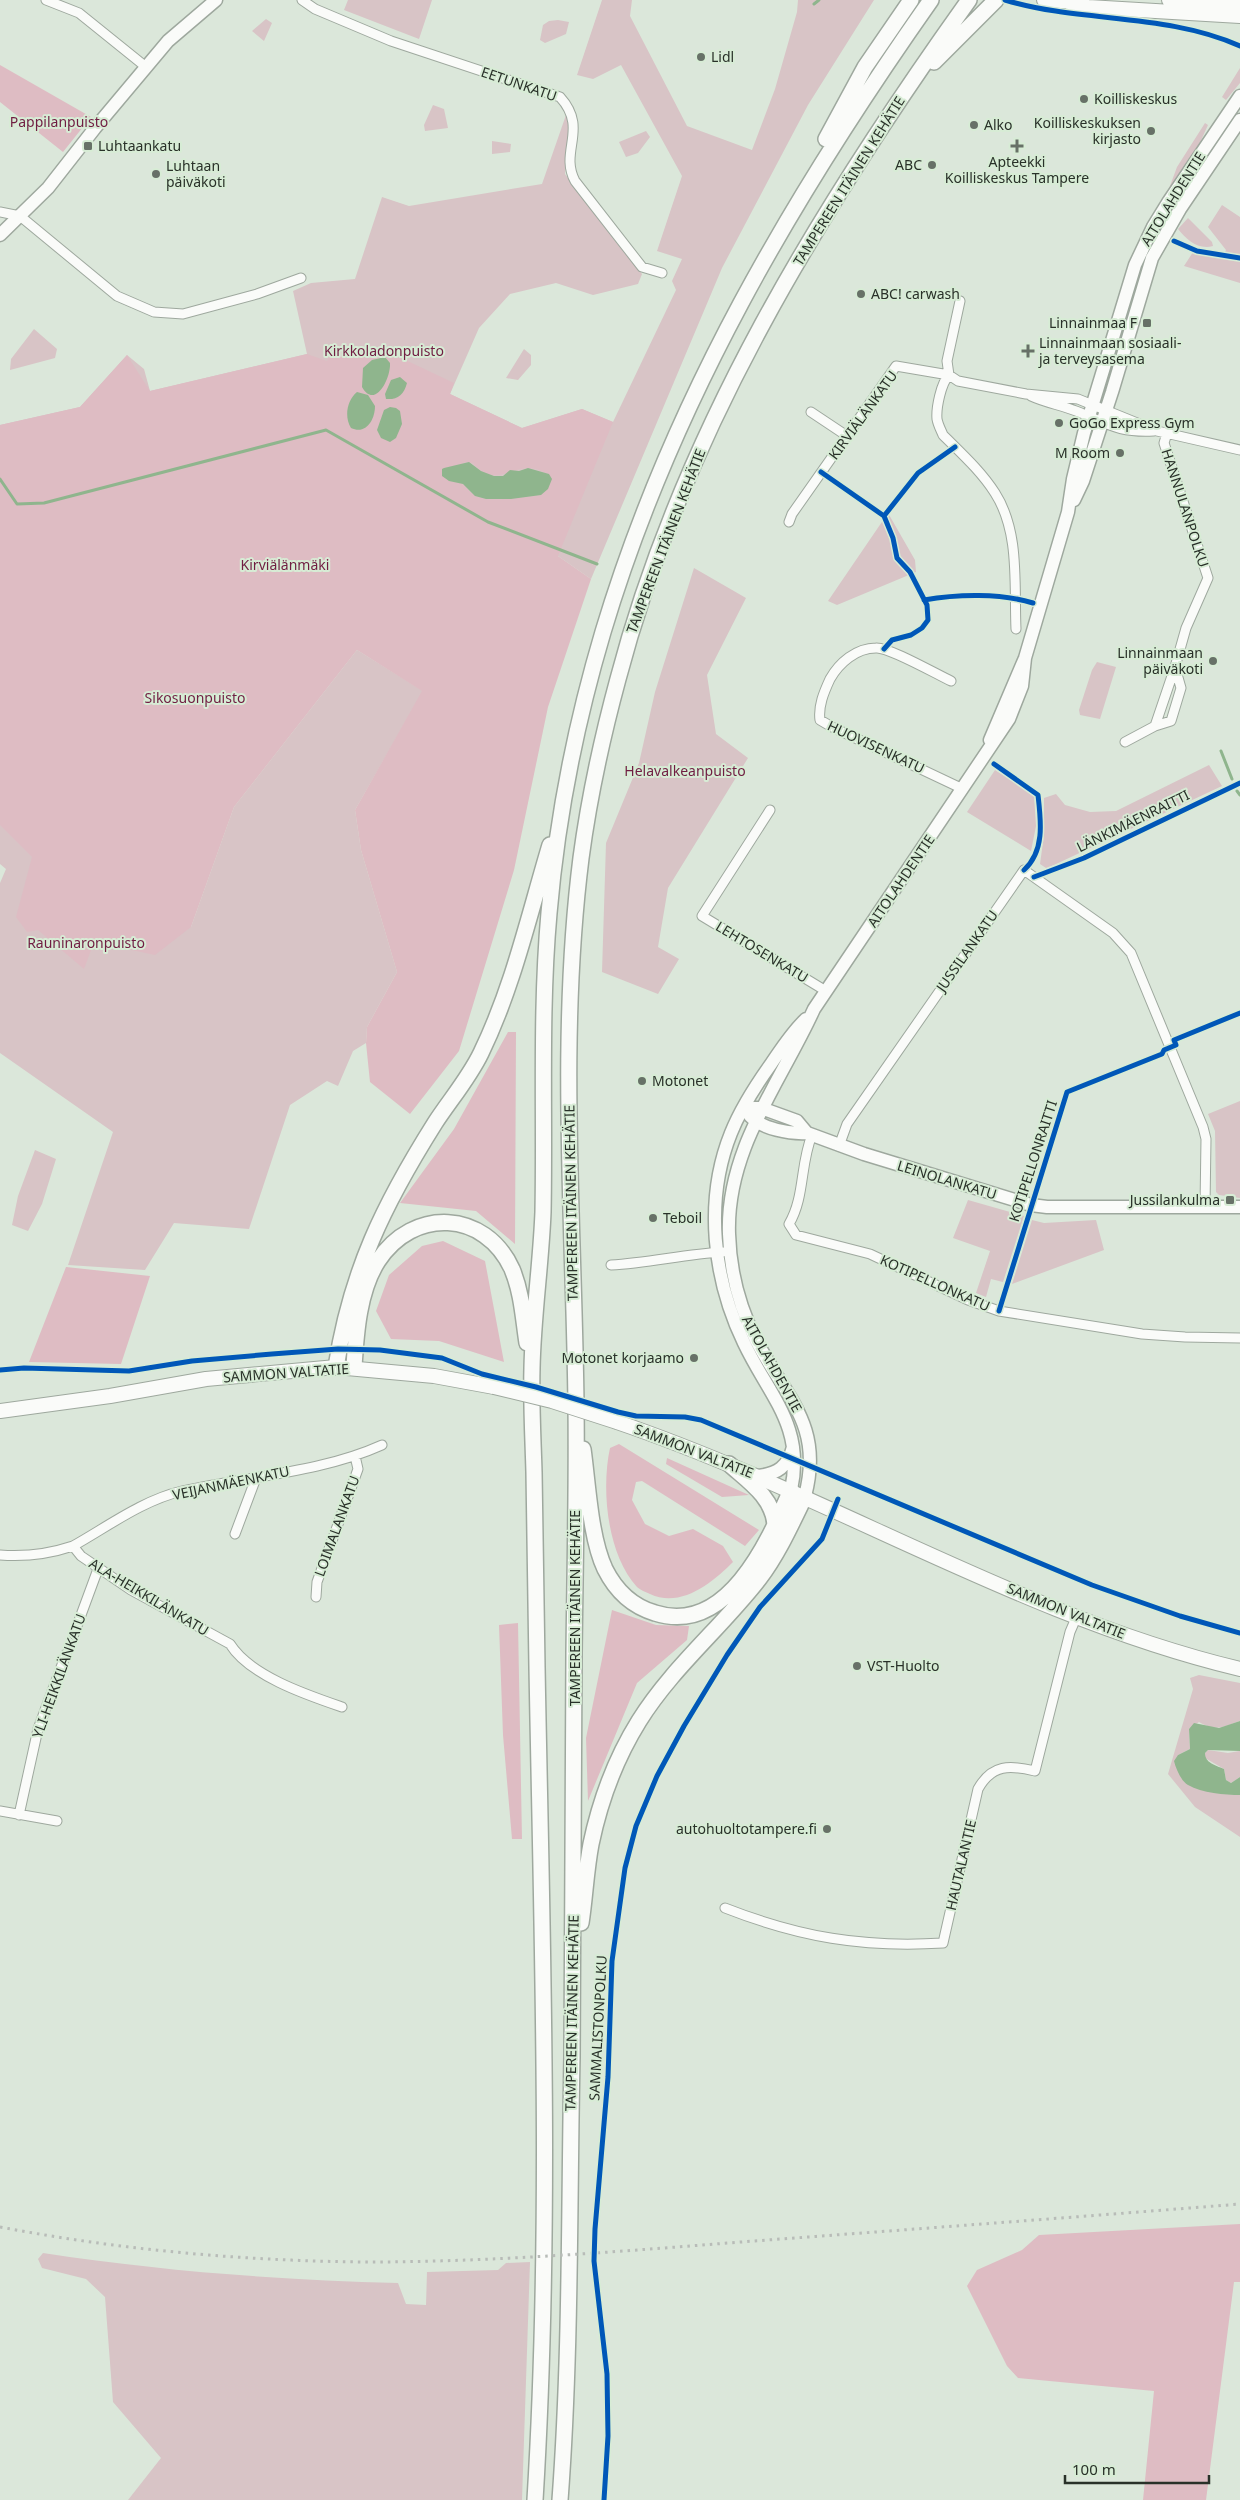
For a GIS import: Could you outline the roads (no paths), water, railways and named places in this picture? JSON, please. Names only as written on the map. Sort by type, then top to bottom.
[{"type":"highway","points":[[798,199],[832,127],[865,67],[911,0]]},
{"type":"highway","name":"TAMPEREEN ITÄINEN KEHÄTIE","points":[[535,2500],[545,2208],[545,2068],[532,1369],[542,1219],[543,1036],[547,950],[551,893],[566,793],[602,636],[640,525],[682,424],[734,315],[798,199],[834,141],[931,0]]},
{"type":"highway","name":"TAMPEREEN ITÄINEN KEHÄTIE","points":[[560,2500],[568,2327],[573,1974],[576,1406],[568,1137],[571,970],[585,829],[600,751],[617,681],[644,593],[676,506],[716,415],[810,242],[903,93],[969,0]]},
{"type":"highway","points":[[903,93],[996,0]]},
{"type":"highway","points":[[336,1367],[345,1315],[366,1248],[419,1150],[480,1056],[506,996],[566,793]]},
{"type":"highway","points":[[354,1367],[362,1306],[377,1262],[389,1246],[400,1236],[427,1223],[440,1222],[461,1224],[481,1233],[494,1242],[503,1252],[511,1268],[523,1304],[532,1369]]},
{"type":"highway","points":[[576,1406],[599,1553],[612,1580],[630,1602],[656,1614],[669,1616],[692,1615],[705,1611],[717,1603],[736,1585],[764,1547],[776,1525],[798,1493]]},
{"type":"highway","points":[[729,1464],[767,1500],[772,1508],[776,1525]]},
{"type":"highway","points":[[573,1974],[591,1845],[605,1791],[615,1767],[638,1722],[666,1684],[760,1578],[776,1553],[798,1493]]},
{"type":"main road","points":[[0,234],[48,188],[172,37],[216,0]]},
{"type":"main road","points":[[1044,0],[1088,7],[1168,6],[1224,2],[1240,5]]},
{"type":"main road","points":[[1064,3],[1097,0]]},
{"type":"main road","points":[[1168,6],[1240,16]]},
{"type":"main road","points":[[1168,6],[1190,19],[1233,23],[1240,27]]},
{"type":"main road","name":"AITOLAHDENTIE","points":[[798,1493],[808,1484],[809,1450],[802,1420],[791,1394],[756,1339],[745,1314],[735,1283],[729,1233],[732,1195],[740,1162],[761,1108],[814,1010],[986,752],[1025,658],[1068,512],[1073,479],[1091,410],[1140,254],[1169,201],[1240,96]]},
{"type":"main road","name":"AITOLAHDENTIE","points":[[1068,512],[1083,481],[1152,258],[1180,209],[1240,120]]},
{"type":"main road","name":"AITOLAHDENTIE","points":[[798,1493],[794,1445],[778,1401],[744,1345],[732,1318],[723,1287],[717,1252],[716,1221],[719,1185],[731,1133],[755,1087],[792,1035],[814,1010]]},
{"type":"main road","points":[[744,1108],[755,1121]]},
{"type":"main road","name":"LEINOLANKATU","points":[[744,1108],[761,1108],[797,1121],[810,1134]]},
{"type":"main road","name":"LEINOLANKATU","points":[[755,1121],[794,1134],[810,1134],[839,1146],[1031,1205],[1047,1208],[1240,1207]]},
{"type":"main road","name":"SAMMON VALTATIE","points":[[0,1411],[110,1396],[206,1379],[336,1367],[354,1367],[434,1376],[494,1386],[552,1401],[688,1446],[798,1493],[1076,1618],[1176,1652],[1240,1669]]},
{"type":"main road","points":[[758,1476],[777,1472],[783,1468],[794,1445]]},
{"type":"street","points":[[46,0],[79,13],[146,67]]},
{"type":"street","name":"EETUNKATU","points":[[302,0],[316,9],[391,41],[560,97],[572,113],[574,121],[570,169],[575,182],[642,267],[662,273]]},
{"type":"street","points":[[0,212],[20,216],[118,296],[154,312],[184,314],[257,294],[301,278]]},
{"type":"street","points":[[960,301],[947,361],[949,375],[945,379],[937,418],[943,435],[986,480],[1002,505],[1010,527],[1014,560],[1016,628]]},
{"type":"street","name":"KIRVIÄLÄNKATU","points":[[789,522],[792,514],[896,366],[949,375],[958,380],[1026,394],[1059,396],[1091,410]]},
{"type":"street","name":"KIRVIÄLÄNKATU","points":[[1026,394],[1048,404],[1091,410]]},
{"type":"street","points":[[1091,410],[1106,409],[1156,430],[1240,450]]},
{"type":"street","points":[[1091,410],[1102,423],[1116,429],[1135,432],[1156,430]]},
{"type":"street","points":[[811,412],[847,436]]},
{"type":"street","name":"HANNULANPOLKU","points":[[1155,726],[1186,628],[1208,578],[1164,443],[1167,433]]},
{"type":"street","name":"HUOVISENKATU","points":[[951,681],[884,650],[870,649],[842,661],[827,686],[819,712],[820,720],[832,727],[963,789]]},
{"type":"street","points":[[1125,742],[1155,726],[1171,721],[1182,688],[1175,667]]},
{"type":"street","name":"LEHTOSENKATU","points":[[770,810],[702,916],[826,991]]},
{"type":"street","name":"JUSSILANKATU","points":[[839,1146],[847,1124],[1024,870],[1113,933],[1130,953],[1204,1127],[1206,1139],[1205,1206]]},
{"type":"street","name":"KOTIPELLONKATU","points":[[810,1134],[805,1153],[797,1206],[789,1224],[792,1232],[799,1237],[853,1248],[870,1254],[968,1300],[998,1311],[1142,1334],[1185,1338],[1240,1338]]},
{"type":"street","points":[[611,1265],[642,1264],[684,1255],[731,1251]]},
{"type":"street","name":"VEIJANMÄENKATU","points":[[0,1555],[43,1554],[73,1546],[158,1499],[181,1492],[355,1456],[382,1444]]},
{"type":"street","name":"LOIMALANKATU","points":[[316,1597],[317,1582],[358,1469],[355,1456]]},
{"type":"street","points":[[235,1534],[256,1478]]},
{"type":"street","name":"ALA-HEIKKILÄNKATU","points":[[73,1546],[81,1556],[98,1569],[230,1644],[239,1656],[287,1688],[342,1707]]},
{"type":"street","name":"YLI-HEIKKILÄNKATU","points":[[74,1634],[98,1569]]},
{"type":"street","name":"HAUTALANTIE","points":[[725,1908],[771,1925],[811,1936],[883,1944],[943,1943],[978,1789],[985,1776],[998,1770],[1018,1767],[1035,1771],[1070,1632],[1076,1618]]},
{"type":"street","name":"YLI-HEIKKILÄNKATU","points":[[18,1815],[38,1729],[66,1654]]},
{"type":"street","points":[[0,1811],[57,1821]]},
{"type":"waterway","points":[[814,4],[819,0]]},
{"type":"waterway","points":[[0,479],[17,504],[44,503],[326,430],[488,522],[597,564]]},
{"type":"waterway","points":[[1221,751],[1232,779]]},
{"type":"waterway","points":[[1237,791],[1240,795]]},
{"type":"railway","points":[[0,2227],[91,2242],[229,2257],[321,2261],[415,2262],[609,2252],[1240,2204]]},
{"type":"place","name":"Lidl","points":[[701,57]]},
{"type":"place","name":"Koilliskeskus","points":[[1084,99]]},
{"type":"place","name":"Alko","points":[[974,125]]},
{"type":"place","name":"Koilliskeskuksen kirjasto","points":[[1151,131]]},
{"type":"place","name":"Luhtaankatu","points":[[88,146]]},
{"type":"place","name":"Apteekki Koilliskeskus Tampere","points":[[1017,146]]},
{"type":"place","name":"ABC","points":[[932,165]]},
{"type":"place","name":"Luhtaan päiväkoti","points":[[156,174]]},
{"type":"place","name":"ABC! carwash","points":[[861,294]]},
{"type":"place","name":"Linnainmaa F","points":[[1147,323]]},
{"type":"place","name":"Linnainmaan sosiaali- ja terveysasema","points":[[1028,351]]},
{"type":"place","name":"GoGo Express Gym","points":[[1059,423]]},
{"type":"place","name":"M Room","points":[[1120,453]]},
{"type":"place","name":"Linnainmaan päiväkoti","points":[[1213,661]]},
{"type":"place","name":"Motonet","points":[[642,1081]]},
{"type":"place","name":"Jussilankulma","points":[[1230,1200]]},
{"type":"place","name":"Teboil","points":[[653,1218]]},
{"type":"place","name":"Motonet korjaamo","points":[[694,1358]]},
{"type":"place","name":"VST-Huolto","points":[[857,1666]]},
{"type":"place","name":"autohuoltotampere.fi","points":[[827,1829]]},
{"type":"park label","name":"Pappilanpuisto","points":[[59,122]]},
{"type":"park label","name":"Kirkkoladonpuisto","points":[[384,351]]},
{"type":"park label","name":"Kirviälänmäki","points":[[285,565]]},
{"type":"park label","name":"Sikosuonpuisto","points":[[195,698]]},
{"type":"park label","name":"Helavalkeanpuisto","points":[[685,771]]},
{"type":"park label","name":"Rauninaronpuisto","points":[[86,943]]}]
